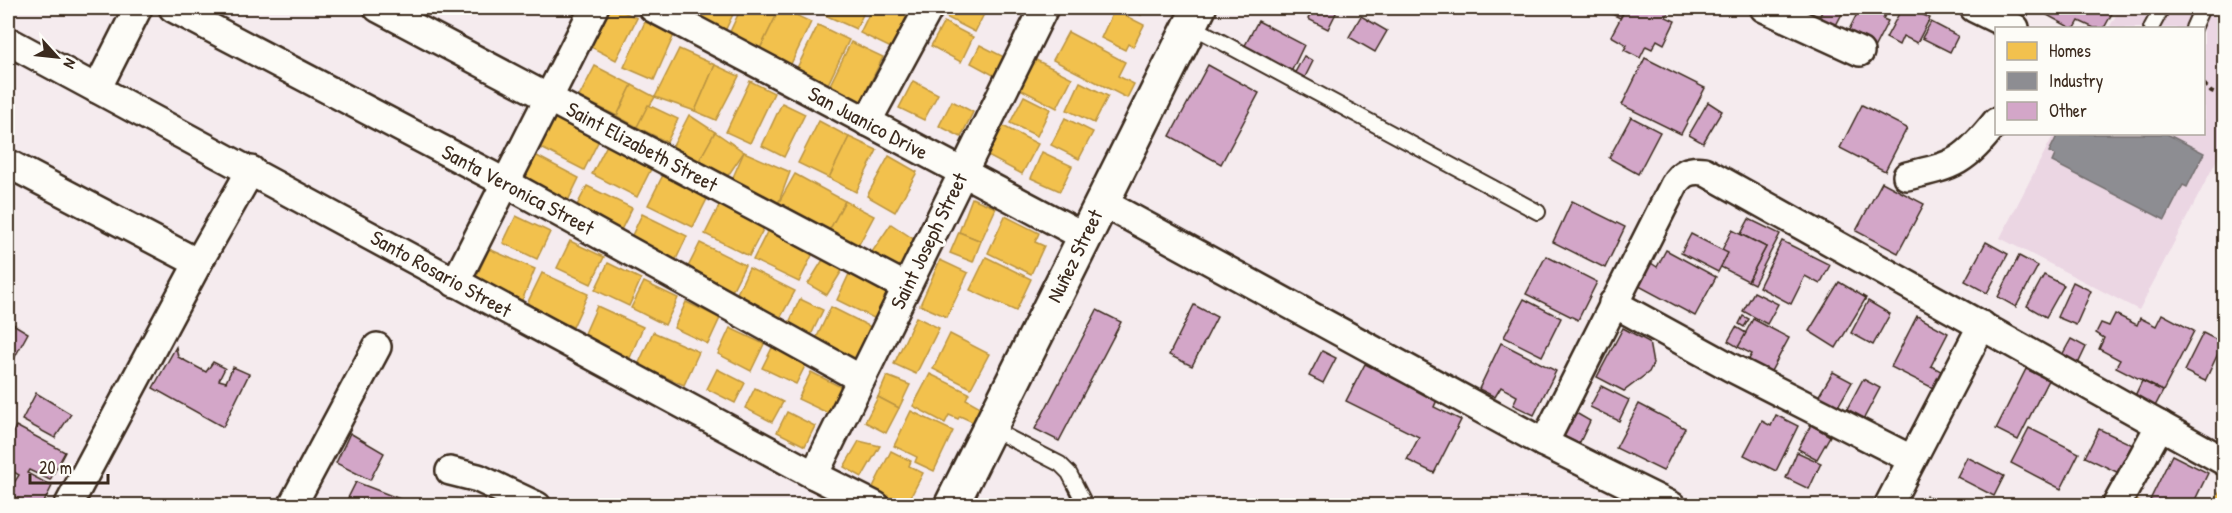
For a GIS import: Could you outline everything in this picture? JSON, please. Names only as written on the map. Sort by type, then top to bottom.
[{"type":"street","points":[[97,89],[138,8]]},
{"type":"street","name":"Santa Veronica Street","points":[[173,8],[506,183],[861,379]]},
{"type":"street","name":"Saint Elizabeth Street","points":[[378,8],[906,286]]},
{"type":"street","points":[[455,283],[594,8]]},
{"type":"street","name":"San Juanico Drive","points":[[653,8],[1085,237]]},
{"type":"street","points":[[867,122],[929,8]]},
{"type":"street","name":"Saint Joseph Street","points":[[814,475],[1044,8]]},
{"type":"street","points":[[1764,8],[1860,52]]},
{"type":"street","points":[[1974,8],[2012,27]]},
{"type":"street","name":"Nuñez Street","points":[[951,506],[1195,16]]},
{"type":"street","name":"Santo Rosario Street","points":[[8,41],[251,170],[455,283],[876,506]]},
{"type":"street","points":[[1907,176],[1944,168],[1964,158],[1995,123]]},
{"type":"street","points":[[9,164],[198,263]]},
{"type":"street","points":[[68,506],[198,263],[251,170]]},
{"type":"street","points":[[1544,443],[1674,185],[1679,176],[1694,170],[1704,171],[2224,461]]},
{"type":"street","points":[[1102,202],[1544,443],[1672,506]]},
{"type":"street","points":[[1613,303],[1911,459]]},
{"type":"street","points":[[1888,506],[1982,325]]},
{"type":"street","points":[[292,506],[377,348]]},
{"type":"street","points":[[2116,506],[2160,425]]},
{"type":"street","points":[[450,471],[478,478],[537,506]]},
{"type":"lane","points":[[2152,27],[2162,8]]},
{"type":"lane","points":[[2193,27],[2202,8]]},
{"type":"lane","points":[[1195,16],[1538,212]]},
{"type":"lane","points":[[990,428],[1060,464],[1069,473],[1086,506]]},
{"type":"path","points":[[2205,85],[2211,92],[2224,96]]},
{"type":"shaded area","points":[[2120,8],[2224,8],[2224,146],[2139,310],[2000,238],[2053,135],[2205,135],[2205,27],[2110,27]]},
{"type":"building: Homes","points":[[611,8],[637,18],[616,60],[591,47]]},
{"type":"building: Homes","points":[[697,8],[736,8],[725,31],[693,16]]},
{"type":"building: Homes","points":[[741,8],[780,8],[760,49],[729,34]]},
{"type":"building: Homes","points":[[780,8],[811,22],[790,66],[759,51]]},
{"type":"building: Homes","points":[[828,8],[866,8],[856,29],[825,15]]},
{"type":"building: Homes","points":[[872,8],[911,8],[891,48],[860,33]]},
{"type":"building: Homes","points":[[940,8],[987,8],[975,32],[938,13]]},
{"type":"building: Homes","points":[[1126,8],[1145,8],[1141,15]]},
{"type":"building: Homes","points":[[1114,10],[1144,25],[1133,47],[1128,44],[1125,50],[1101,38]]},
{"type":"building: Homes","points":[[645,22],[674,35],[654,80],[624,67]]},
{"type":"building: Homes","points":[[944,22],[973,37],[961,62],[931,46]]},
{"type":"building: Homes","points":[[818,25],[849,40],[828,84],[797,68]]},
{"type":"building: Homes","points":[[1068,32],[1125,62],[1118,76],[1134,84],[1127,98],[1053,60]]},
{"type":"building: Homes","points":[[851,42],[883,57],[861,101],[830,85]]},
{"type":"building: Homes","points":[[980,45],[1004,57],[995,76],[971,63]]},
{"type":"building: Homes","points":[[679,49],[715,65],[695,111],[655,97]]},
{"type":"building: Homes","points":[[1036,60],[1072,78],[1057,108],[1020,89]]},
{"type":"building: Homes","points":[[715,65],[739,76],[716,120],[695,111]]},
{"type":"building: Homes","points":[[595,66],[632,85],[617,116],[579,97]]},
{"type":"building: Homes","points":[[750,81],[774,93],[750,143],[726,132]]},
{"type":"building: Homes","points":[[913,81],[938,94],[924,120],[899,108]]},
{"type":"building: Homes","points":[[1080,82],[1108,96],[1094,123],[1067,110]]},
{"type":"building: Homes","points":[[632,85],[655,97],[637,127],[617,116]]},
{"type":"building: Homes","points":[[1024,96],[1050,109],[1037,136],[1010,123]]},
{"type":"building: Homes","points":[[952,101],[973,112],[961,137],[939,126]]},
{"type":"building: Homes","points":[[782,103],[805,114],[784,157],[762,146]]},
{"type":"building: Homes","points":[[648,105],[678,119],[667,142],[637,127]]},
{"type":"building: Homes","points":[[689,115],[715,132],[699,161],[672,148]]},
{"type":"building: Homes","points":[[555,116],[600,138],[584,170],[539,147]]},
{"type":"building: Homes","points":[[1065,118],[1093,132],[1079,159],[1051,145]]},
{"type":"building: Homes","points":[[819,121],[849,137],[829,178],[798,163]]},
{"type":"building: Homes","points":[[999,124],[1038,144],[1022,174],[984,154]]},
{"type":"building: Homes","points":[[715,132],[744,152],[727,177],[699,161]]},
{"type":"building: Homes","points":[[849,137],[877,150],[856,192],[829,178]]},
{"type":"building: Homes","points":[[608,143],[653,165],[637,197],[592,174]]},
{"type":"building: Homes","points":[[744,152],[790,172],[778,204],[730,184]]},
{"type":"building: Homes","points":[[1042,152],[1072,166],[1060,191],[1031,178]]},
{"type":"building: Homes","points":[[535,155],[579,178],[564,209],[519,187]]},
{"type":"building: Homes","points":[[889,156],[917,172],[895,212],[867,196]]},
{"type":"building: Homes","points":[[664,173],[709,195],[693,227],[648,205]]},
{"type":"building: Homes","points":[[795,174],[845,201],[829,231],[778,204]]},
{"type":"building: Homes","points":[[587,186],[632,208],[616,240],[571,217]]},
{"type":"building: Homes","points":[[972,198],[996,208],[981,241],[959,232]]},
{"type":"building: Homes","points":[[845,201],[874,216],[858,246],[829,231]]},
{"type":"building: Homes","points":[[721,202],[766,224],[749,256],[705,234]]},
{"type":"building: Homes","points":[[642,214],[687,236],[672,268],[627,246]]},
{"type":"building: Homes","points":[[516,216],[550,232],[537,259],[503,243]]},
{"type":"building: Homes","points":[[1005,216],[1039,233],[1035,242],[1044,246],[1031,274],[988,253]]},
{"type":"building: Homes","points":[[891,224],[918,242],[899,271],[872,252]]},
{"type":"building: Homes","points":[[769,228],[814,251],[799,282],[753,260]]},
{"type":"building: Homes","points":[[959,232],[981,241],[973,262],[950,253]]},
{"type":"building: Homes","points":[[570,241],[604,257],[591,284],[557,268]]},
{"type":"building: Homes","points":[[700,243],[745,265],[729,297],[684,275]]},
{"type":"building: Homes","points":[[489,249],[535,269],[521,303],[474,282]]},
{"type":"building: Homes","points":[[986,257],[1031,279],[1016,311],[970,290]]},
{"type":"building: Homes","points":[[824,258],[843,269],[827,295],[808,284]]},
{"type":"building: Homes","points":[[940,260],[968,273],[947,317],[920,305]]},
{"type":"building: Homes","points":[[608,263],[641,279],[629,306],[595,290]]},
{"type":"building: Homes","points":[[749,268],[795,291],[778,322],[734,300]]},
{"type":"building: Homes","points":[[850,272],[893,294],[880,321],[837,300]]},
{"type":"building: Homes","points":[[542,273],[588,294],[573,327],[526,306]]},
{"type":"building: Homes","points":[[644,282],[678,298],[665,325],[631,308]]},
{"type":"building: Homes","points":[[800,299],[823,310],[811,335],[788,325]]},
{"type":"building: Homes","points":[[686,302],[720,318],[708,344],[674,328]]},
{"type":"building: Homes","points":[[597,306],[643,327],[629,360],[582,340]]},
{"type":"building: Homes","points":[[831,307],[877,330],[861,362],[816,339]]},
{"type":"building: Homes","points":[[916,317],[939,328],[916,374],[894,364]]},
{"type":"building: Homes","points":[[730,328],[764,344],[751,371],[718,354]]},
{"type":"building: Homes","points":[[653,332],[699,352],[684,385],[638,365]]},
{"type":"building: Homes","points":[[950,334],[989,354],[971,388],[933,369]]},
{"type":"building: Homes","points":[[775,342],[809,358],[796,384],[762,368]]},
{"type":"building: Homes","points":[[717,369],[745,383],[735,403],[707,389]]},
{"type":"building: Homes","points":[[811,372],[845,389],[832,415],[798,399]]},
{"type":"building: Homes","points":[[930,374],[969,393],[966,399],[982,408],[975,423],[960,416],[958,419],[949,415],[945,423],[913,406]]},
{"type":"building: Homes","points":[[887,376],[910,385],[899,408],[878,397]]},
{"type":"building: Homes","points":[[755,388],[783,402],[772,422],[745,408]]},
{"type":"building: Homes","points":[[878,397],[899,408],[886,433],[865,422]]},
{"type":"building: Homes","points":[[911,411],[953,431],[934,471],[915,462],[917,457],[894,446]]},
{"type":"building: Homes","points":[[787,412],[815,426],[805,446],[777,432]]},
{"type":"building: Homes","points":[[859,441],[880,446],[862,477],[844,467]]},
{"type":"building: Homes","points":[[891,451],[911,461],[909,466],[923,473],[906,506],[872,489]]},
{"type":"building: Homes","points":[[2224,484],[2224,506],[2212,506]]},
{"type":"building: Homes","points":[[2132,498],[2147,506],[2129,506]]},
{"type":"building: Industry","points":[[2058,135],[2169,135],[2204,153],[2187,187],[2183,185],[2165,220],[2052,162],[2055,155],[2049,152]]},
{"type":"building: Other","points":[[1278,8],[1291,8],[1288,13]]},
{"type":"building: Other","points":[[1314,8],[1338,9],[1328,29],[1308,19]]},
{"type":"building: Other","points":[[1600,8],[1625,8],[1620,18]]},
{"type":"building: Other","points":[[1626,8],[1671,8],[1666,17],[1675,21],[1664,44],[1657,40],[1652,49],[1646,46],[1640,58],[1624,50],[1627,45],[1611,36]]},
{"type":"building: Other","points":[[1824,8],[1845,8],[1834,29],[1817,21]]},
{"type":"building: Other","points":[[1860,8],[1871,11],[1872,8],[1889,8],[1883,19],[1888,21],[1873,50],[1846,36]]},
{"type":"building: Other","points":[[1902,8],[1916,8],[1921,10],[1919,13],[1930,18],[1917,43],[1903,36],[1899,45],[1886,38]]},
{"type":"building: Other","points":[[2051,8],[2115,8],[2105,27],[2092,27],[2079,21],[2076,27],[2069,27],[2047,15]]},
{"type":"building: Other","points":[[1361,16],[1387,31],[1375,52],[1349,37]]},
{"type":"building: Other","points":[[1258,21],[1304,45],[1289,76],[1242,51]]},
{"type":"building: Other","points":[[1931,22],[1958,36],[1950,52],[1922,38]]},
{"type":"building: Other","points":[[1304,56],[1313,61],[1302,83],[1292,78]]},
{"type":"building: Other","points":[[1645,58],[1705,88],[1681,134],[1622,105]]},
{"type":"building: Other","points":[[1208,65],[1259,93],[1221,164],[1170,136]]},
{"type":"building: Other","points":[[1708,102],[1722,111],[1703,143],[1689,135]]},
{"type":"building: Other","points":[[1862,105],[1907,128],[1885,171],[1840,148]]},
{"type":"building: Other","points":[[1631,117],[1660,132],[1638,174],[1609,158]]},
{"type":"building: Other","points":[[1882,182],[1924,204],[1898,253],[1856,231]]},
{"type":"building: Other","points":[[1572,201],[1625,227],[1605,268],[1553,242]]},
{"type":"building: Other","points":[[1749,219],[1780,234],[1754,284],[1748,281],[1766,247],[1741,234]]},
{"type":"building: Other","points":[[1732,230],[1766,247],[1748,281],[1715,264]]},
{"type":"building: Other","points":[[1691,234],[1728,253],[1718,272],[1681,253]]},
{"type":"building: Other","points":[[1782,241],[1830,265],[1820,284],[1805,276],[1791,304],[1759,287]]},
{"type":"building: Other","points":[[1986,242],[2008,254],[1987,293],[1965,281]]},
{"type":"building: Other","points":[[1666,250],[1716,277],[1695,316],[1639,286],[1651,263],[1657,267]]},
{"type":"building: Other","points":[[1546,256],[1597,282],[1578,320],[1526,294]]},
{"type":"building: Other","points":[[2019,256],[2038,266],[2016,307],[1998,297]]},
{"type":"building: Other","points":[[2044,275],[2064,285],[2046,317],[2027,306]]},
{"type":"building: Other","points":[[1839,282],[1866,298],[1836,348],[1809,331]]},
{"type":"building: Other","points":[[2073,282],[2091,291],[2076,325],[2057,317]]},
{"type":"building: Other","points":[[1754,292],[1778,304],[1767,324],[1743,311]]},
{"type":"building: Other","points":[[1524,299],[1561,318],[1542,356],[1504,337]]},
{"type":"building: Other","points":[[1868,301],[1890,314],[1873,345],[1851,333]]},
{"type":"building: Other","points":[[1194,305],[1217,317],[1192,366],[1169,355]]},
{"type":"building: Other","points":[[1097,310],[1121,322],[1059,441],[1035,429]]},
{"type":"building: Other","points":[[2115,314],[2137,325],[2140,318],[2156,326],[2162,314],[2194,331],[2163,391],[2116,367],[2120,360],[2099,349],[2104,338],[2096,333],[2101,323],[2109,326]]},
{"type":"building: Other","points":[[1743,316],[1749,319],[1744,327],[1739,324]]},
{"type":"building: Other","points":[[1917,316],[1948,333],[1931,366],[1941,371],[1933,388],[1891,367]]},
{"type":"building: Other","points":[[1753,319],[1789,338],[1770,373],[1748,361],[1752,354],[1738,347]]},
{"type":"building: Other","points":[[8,321],[28,333],[11,364],[8,362]]},
{"type":"building: Other","points":[[1736,327],[1746,333],[1738,347],[1728,341]]},
{"type":"building: Other","points":[[1623,328],[1649,342],[1653,364],[1649,372],[1624,391],[1597,377]]},
{"type":"building: Other","points":[[2203,333],[2223,343],[2205,381],[2184,371]]},
{"type":"building: Other","points":[[2071,339],[2086,347],[2077,366],[2061,357]]},
{"type":"building: Other","points":[[1501,343],[1556,371],[1534,415],[1513,405],[1517,396],[1501,387],[1495,397],[1479,389]]},
{"type":"building: Other","points":[[176,347],[178,357],[206,372],[213,362],[225,368],[219,380],[226,382],[233,367],[249,374],[223,427],[153,388]]},
{"type":"building: Other","points":[[1322,351],[1336,358],[1323,383],[1309,376]]},
{"type":"building: Other","points":[[1365,364],[1437,400],[1434,407],[1461,420],[1434,473],[1407,460],[1419,437],[1346,401]]},
{"type":"building: Other","points":[[2026,369],[2048,380],[2018,440],[1996,429]]},
{"type":"building: Other","points":[[1833,372],[1852,382],[1837,408],[1818,397]]},
{"type":"building: Other","points":[[1863,379],[1880,388],[1864,418],[1847,409]]},
{"type":"building: Other","points":[[2142,381],[2163,391],[2153,410],[2133,400]]},
{"type":"building: Other","points":[[1601,386],[1629,400],[1619,421],[1590,407]]},
{"type":"building: Other","points":[[36,393],[71,414],[55,438],[22,420]]},
{"type":"building: Other","points":[[1639,404],[1685,428],[1663,471],[1616,448]]},
{"type":"building: Other","points":[[1576,413],[1590,421],[1579,444],[1563,436]]},
{"type":"building: Other","points":[[1776,415],[1798,426],[1776,471],[1744,455],[1762,421],[1771,426]]},
{"type":"building: Other","points":[[1811,425],[1830,436],[1817,459],[1798,449]]},
{"type":"building: Other","points":[[16,426],[65,452],[50,480],[29,470],[27,473],[52,486],[42,506],[29,506],[8,492],[19,475],[14,472],[8,485],[8,443]]},
{"type":"building: Other","points":[[2029,428],[2079,453],[2061,489],[2011,463]]},
{"type":"building: Other","points":[[2099,429],[2135,446],[2121,474],[2085,457]]},
{"type":"building: Other","points":[[350,433],[384,453],[370,480],[336,463]]},
{"type":"building: Other","points":[[1797,452],[1821,463],[1809,489],[1786,478]]},
{"type":"building: Other","points":[[2172,455],[2208,473],[2192,506],[2161,506],[2150,500]]},
{"type":"building: Other","points":[[1967,457],[2004,476],[1994,496],[1957,477]]},
{"type":"building: Other","points":[[356,482],[405,501],[403,506],[344,506]]},
{"type":"building: Other","points":[[1926,496],[1943,506],[1921,506]]}]
